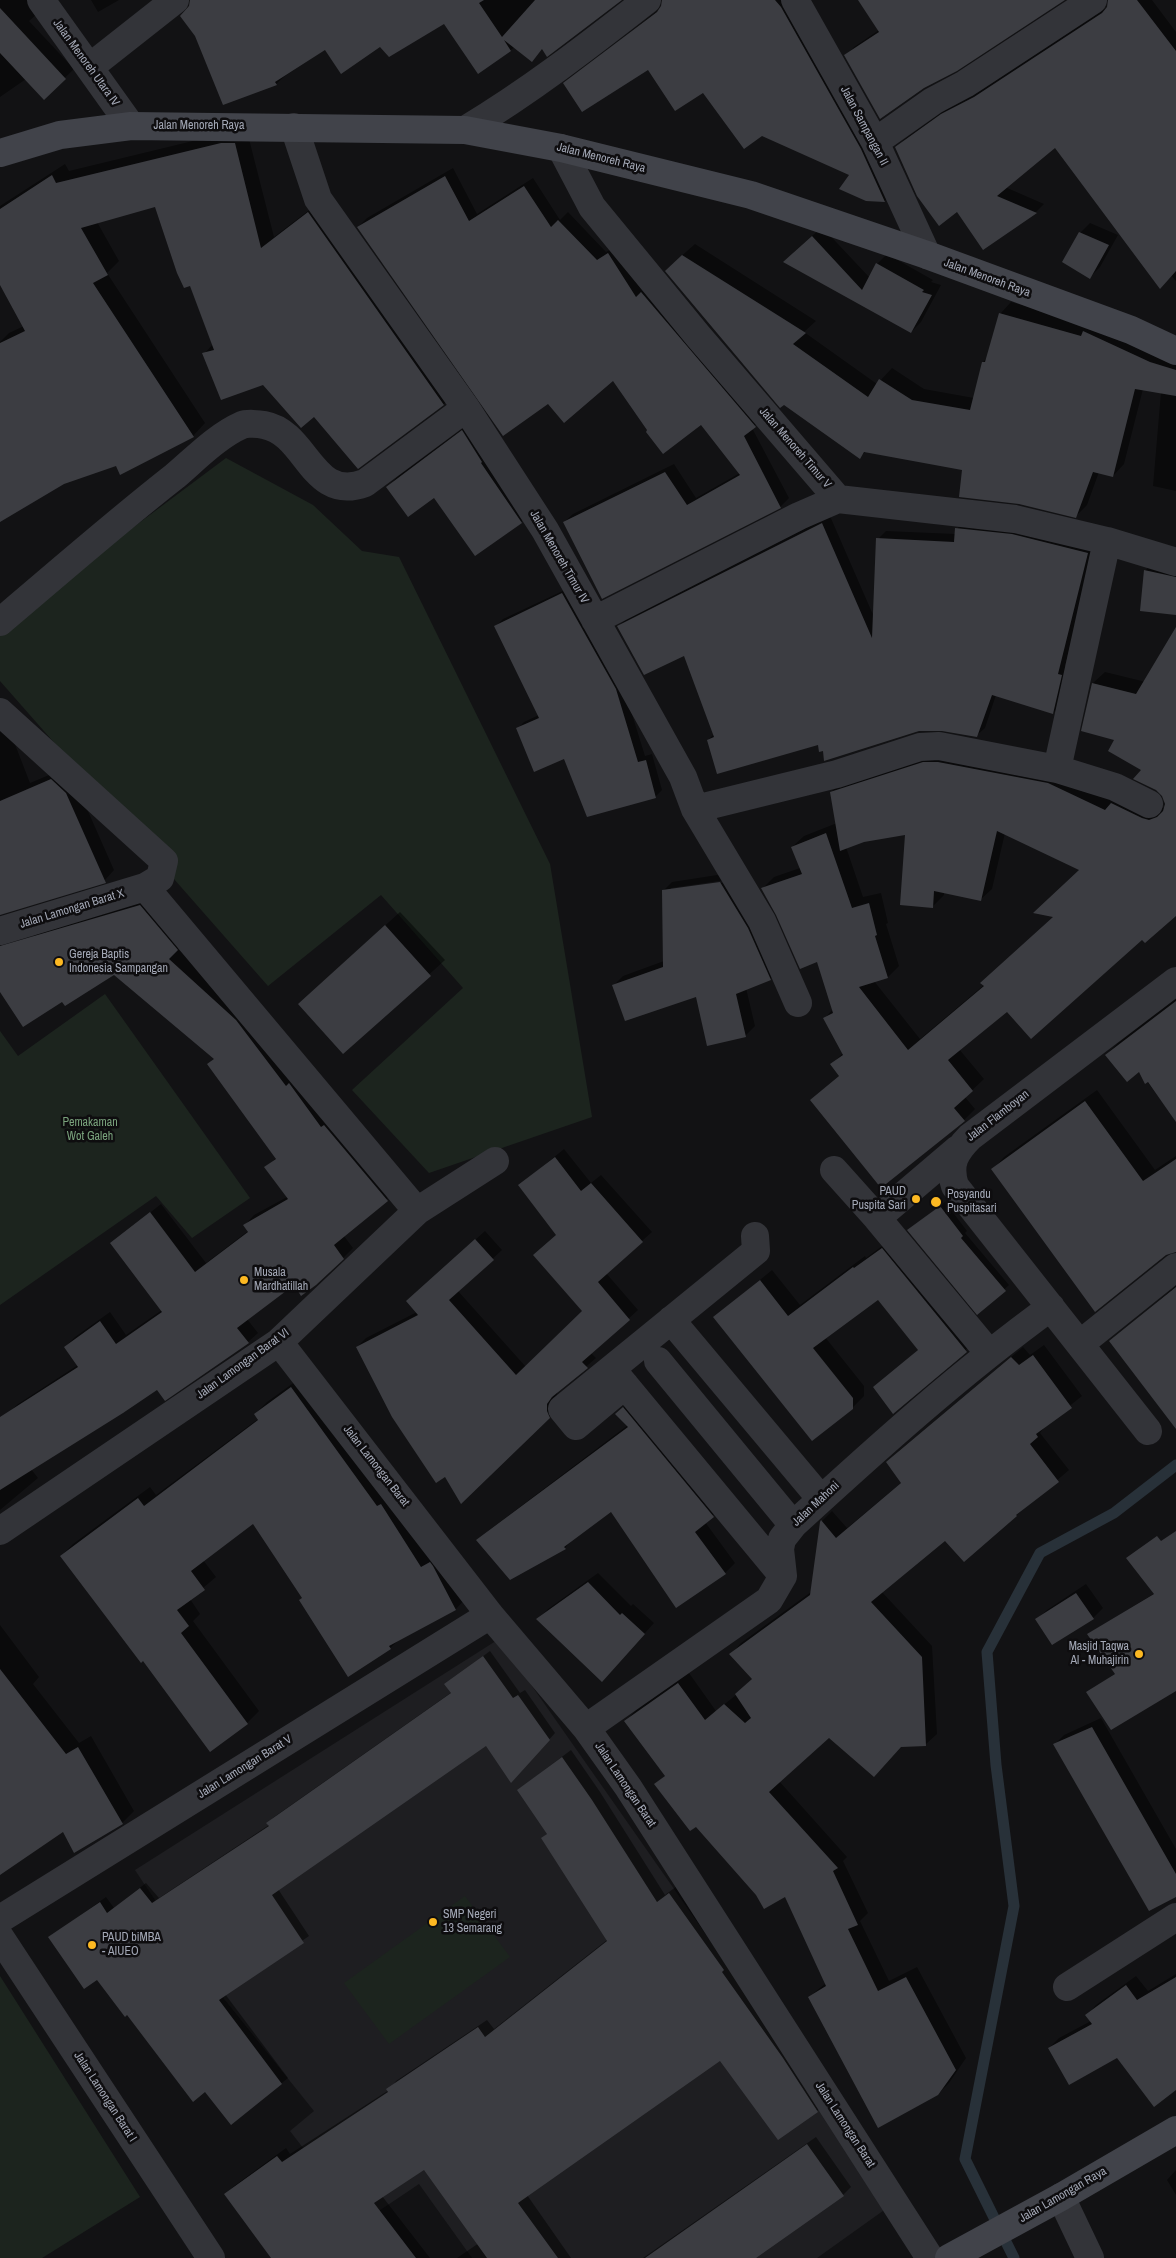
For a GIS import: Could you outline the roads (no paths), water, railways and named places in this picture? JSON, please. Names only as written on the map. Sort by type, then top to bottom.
[{"type":"main road","name":"Jalan Menoreh Raya","points":[[0,154],[60,135],[131,126],[465,130],[561,148],[751,194],[927,255],[1131,330],[1176,351]]},
{"type":"main road","name":"Jalan Lamongan Raya","points":[[949,2258],[1053,2202],[1176,2130]]},
{"type":"street","name":"Jalan Menoreh Utara IV","points":[[41,0],[131,126]]},
{"type":"street","points":[[90,67],[175,0]]},
{"type":"street","points":[[465,130],[513,101],[564,65],[647,0]]},
{"type":"street","name":"Jalan Sampangan II","points":[[795,0],[875,142],[927,255]]},
{"type":"street","points":[[875,142],[933,102],[980,75],[1092,0]]},
{"type":"street","name":"Jalan Menoreh Timur IV","points":[[294,127],[318,199],[466,408],[545,530],[683,777],[695,809],[762,921],[798,1003]]},
{"type":"street","name":"Jalan Menoreh Timur V","points":[[561,148],[592,208],[698,336],[838,499],[1015,519],[1107,542],[1176,562]]},
{"type":"street","points":[[0,622],[112,526],[219,441],[243,425],[265,425],[284,433],[327,482],[337,486],[352,488],[365,483],[466,408]]},
{"type":"street","points":[[595,620],[799,516],[838,499]]},
{"type":"street","points":[[1056,769],[1107,542]]},
{"type":"street","points":[[0,712],[164,861],[160,878],[145,887],[417,1211]]},
{"type":"street","points":[[695,809],[837,774],[920,747],[939,746],[1056,769],[1115,787],[1149,804]]},
{"type":"street","name":"Jalan Lamongan Barat X","points":[[0,931],[145,887]]},
{"type":"street","name":"Jalan Flamboyan","points":[[1148,1431],[955,1186],[950,1173],[958,1149],[970,1136],[1176,981]]},
{"type":"street","points":[[877,1218],[958,1149]]},
{"type":"street","name":"Jalan Lamongan Barat VI","points":[[0,1531],[279,1342],[417,1211],[495,1161]]},
{"type":"street","points":[[834,1170],[877,1218],[989,1353]]},
{"type":"street","points":[[586,1728],[769,1600],[784,1576],[619,1377],[671,1320],[756,1250],[755,1236]]},
{"type":"street","points":[[1080,1344],[1176,1267]]},
{"type":"street","name":"Jalan Mahoni","points":[[784,1576],[780,1549],[782,1539],[792,1525],[902,1426],[989,1353],[1051,1307]]},
{"type":"street","points":[[671,1320],[821,1498]]},
{"type":"street","name":"Jalan Lamongan Barat","points":[[279,1342],[490,1615],[586,1728],[634,1796],[930,2258]]},
{"type":"street","points":[[658,1361],[792,1525]]},
{"type":"street","name":"Jalan Lamongan Barat V","points":[[0,1919],[490,1615]]},
{"type":"street","points":[[1067,1987],[1176,1918]]},
{"type":"street","name":"Jalan Lamongan Barat I","points":[[0,1937],[211,2258]]},
{"type":"street","points":[[1053,2202],[1090,2258]]},
{"type":"waterway","points":[[1014,2258],[965,2159],[1014,1906],[996,1765],[987,1652],[1040,1553],[1114,1513],[1176,1465]]},
{"type":"place","name":"Gereja Baptis Indonesia Sampangan","points":[[59,962]]},
{"type":"place","name":"PAUD Puspita Sari","points":[[916,1199]]},
{"type":"place","name":"Posyandu Puspitasari","points":[[936,1202]]},
{"type":"place","name":"Musala Mardhatillah","points":[[244,1280]]},
{"type":"place","name":"Masjid Taqwa Al - Muhajirin","points":[[1139,1654]]},
{"type":"place","name":"SMP Negeri 13 Semarang","points":[[433,1922]]},
{"type":"place","name":"PAUD biMBA - AIUEO","points":[[92,1945]]},
{"type":"park label","name":"Pemakaman Wot Galeh","points":[[90,1130]]}]
